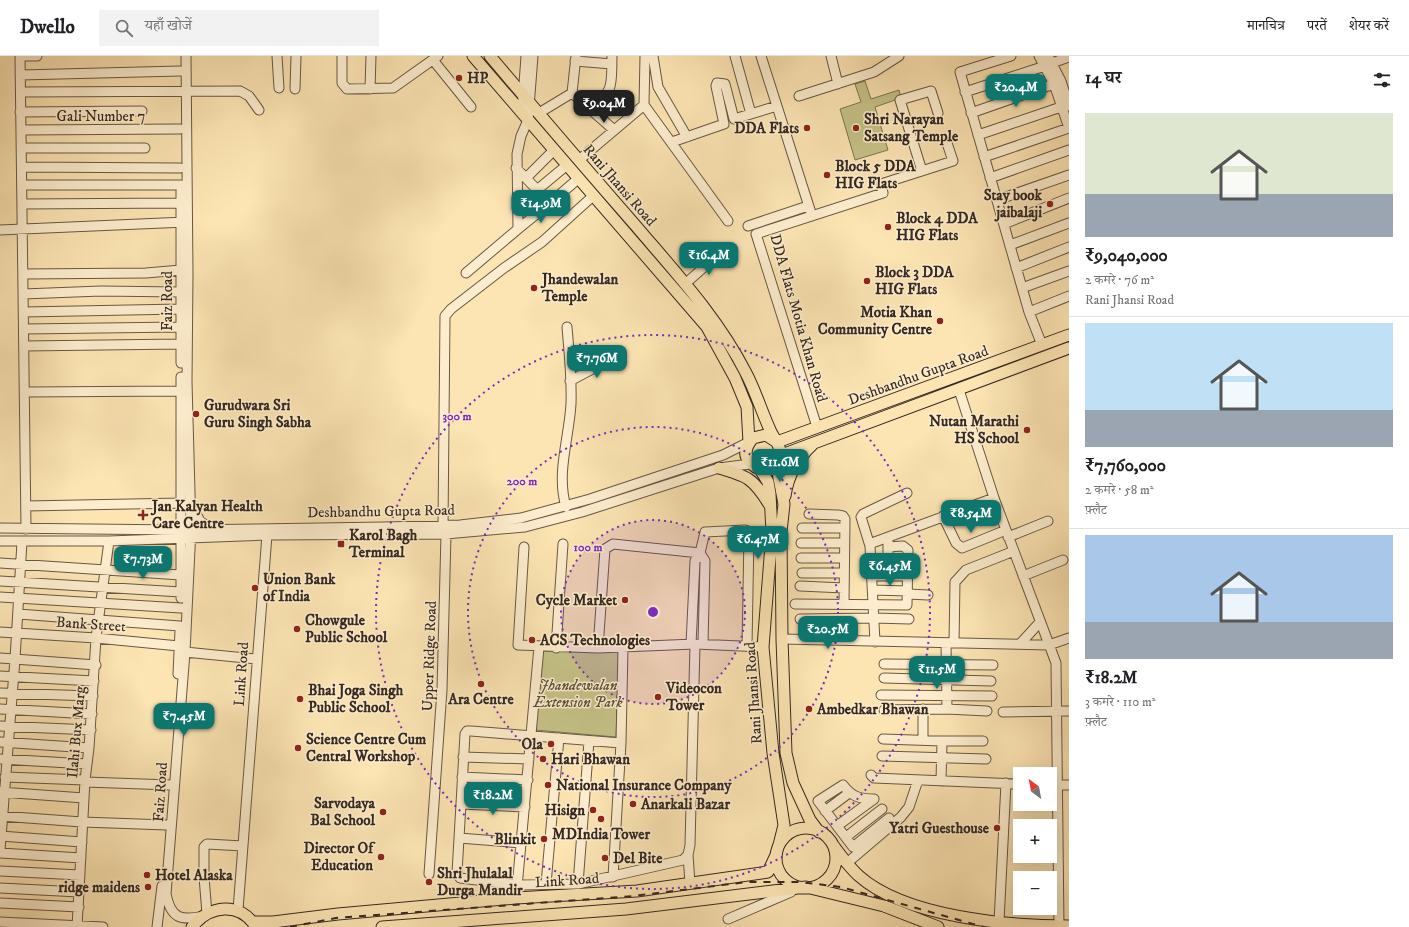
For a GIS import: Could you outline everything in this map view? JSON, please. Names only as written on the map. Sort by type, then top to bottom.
[{"type":"main road","name":"Rani Jhansi Road","points":[[473,56],[593,196],[675,288],[707,327],[735,378],[747,407],[749,442]]},
{"type":"main road","name":"Rani Jhansi Road","points":[[490,56],[685,284],[730,342],[747,375],[777,442]]},
{"type":"main road","name":"Deshbandhu Gupta Road","points":[[777,442],[1069,335]]},
{"type":"main road","name":"Deshbandhu Gupta Road","points":[[778,459],[816,442],[1069,348]]},
{"type":"main road","points":[[762,435],[771,437],[777,442],[780,449],[778,459],[772,466],[755,466],[746,453],[749,442],[755,436],[762,435]]},
{"type":"main road","points":[[784,504],[786,485],[792,471],[802,455],[816,442]]},
{"type":"main road","name":"Rani Jhansi Road","points":[[778,459],[784,504],[781,532],[782,639],[786,753],[793,783],[810,820],[819,832]]},
{"type":"main road","name":"Rani Jhansi Road","points":[[755,466],[768,482],[771,506],[772,532],[763,647],[773,753],[784,825],[778,850]]},
{"type":"main road","points":[[719,468],[748,477],[762,491],[771,506]]},
{"type":"main road","points":[[833,845],[836,860],[832,874],[821,884],[814,887],[794,886],[784,879],[777,868],[778,850],[788,835],[800,829],[806,828],[819,832],[827,837],[833,845],[847,864],[859,876],[886,894],[940,914],[999,922],[1062,927]]},
{"type":"main road","name":"Link Road","points":[[254,924],[516,898],[637,891],[768,872],[778,850]]},
{"type":"main road","points":[[382,927],[626,909],[806,887],[884,906],[938,927]]},
{"type":"main road","points":[[192,927],[206,915],[224,909],[238,910],[246,915],[254,924]]},
{"type":"street","points":[[26,529],[24,274],[22,231],[20,56],[37,56]]},
{"type":"street","name":"Faiz Road","points":[[179,56],[183,92],[180,129],[180,203],[184,222],[180,292],[181,391],[186,504],[191,533],[166,894],[171,911],[179,917],[190,919],[206,915]]},
{"type":"street","points":[[186,56],[183,92],[187,382],[186,504],[200,521],[212,529]]},
{"type":"street","points":[[277,56],[279,88]]},
{"type":"street","points":[[295,89],[296,56]]},
{"type":"street","points":[[342,56],[342,83],[345,88],[370,89],[395,87],[436,58],[472,107]]},
{"type":"street","points":[[370,89],[371,56]]},
{"type":"street","points":[[518,229],[516,168],[525,116],[526,56]]},
{"type":"street","points":[[526,98],[533,56]]},
{"type":"street","points":[[645,56],[644,105],[728,221]]},
{"type":"street","points":[[653,56],[658,87],[687,137]]},
{"type":"street","points":[[735,56],[751,114]]},
{"type":"street","points":[[760,56],[812,216]]},
{"type":"street","points":[[831,56],[838,84]]},
{"type":"street","points":[[799,96],[874,72],[899,56]]},
{"type":"street","points":[[1010,56],[960,72],[1029,312],[1042,345]]},
{"type":"street","points":[[984,157],[1069,128],[1067,105],[1061,81],[1048,62],[1039,56]]},
{"type":"street","points":[[965,92],[1048,62],[1069,57]]},
{"type":"street","points":[[572,93],[576,58],[612,60],[611,87],[606,96],[592,109]]},
{"type":"street","points":[[20,75],[180,71]]},
{"type":"street","points":[[971,113],[1061,81]]},
{"type":"street","points":[[672,142],[724,124],[716,87],[717,82],[725,84],[734,119],[777,106]]},
{"type":"street","points":[[20,92],[240,91],[248,96],[260,110]]},
{"type":"street","points":[[922,171],[900,100],[931,91],[938,113]]},
{"type":"street","points":[[572,93],[592,109],[614,130]]},
{"type":"street","points":[[539,113],[572,93]]},
{"type":"street","points":[[579,160],[644,105]]},
{"type":"street","points":[[978,135],[1067,105]]},
{"type":"street","points":[[20,112],[142,111]]},
{"type":"street","name":"Gali Number 7","points":[[21,130],[180,129]]},
{"type":"street","name":"DDA Flats Motia Khan Road","points":[[817,427],[756,234],[883,194],[881,184],[952,161],[947,143]]},
{"type":"street","points":[[21,148],[146,148]]},
{"type":"street","points":[[526,178],[554,150]]},
{"type":"street","points":[[990,178],[1069,150]]},
{"type":"street","points":[[537,190],[567,165]]},
{"type":"street","points":[[22,167],[180,168]]},
{"type":"street","points":[[516,168],[550,203]]},
{"type":"street","points":[[997,200],[1069,175]]},
{"type":"street","points":[[466,273],[579,178]]},
{"type":"street","points":[[22,185],[181,185]]},
{"type":"street","name":"Upper Ridge Road","points":[[429,874],[442,690],[445,530],[446,316],[451,309],[504,268],[542,242],[593,196]]},
{"type":"street","points":[[1004,224],[1069,198]]},
{"type":"street","points":[[22,204],[180,203]]},
{"type":"street","points":[[748,226],[808,206]]},
{"type":"street","points":[[0,230],[22,231],[184,222]]},
{"type":"street","points":[[1010,245],[1069,223]]},
{"type":"street","points":[[1016,268],[1069,247]]},
{"type":"street","points":[[685,284],[720,253]]},
{"type":"street","points":[[24,274],[146,273],[181,270]]},
{"type":"street","points":[[1022,288],[1069,271]]},
{"type":"street","points":[[23,294],[101,291],[180,292]]},
{"type":"street","points":[[1029,312],[1069,296]]},
{"type":"street","points":[[24,312],[181,309]]},
{"type":"street","points":[[24,329],[181,327]]},
{"type":"street","points":[[566,507],[561,491],[562,466],[571,404],[567,327]]},
{"type":"street","points":[[24,346],[181,344]]},
{"type":"street","points":[[570,381],[613,358]]},
{"type":"street","points":[[959,390],[994,498],[1056,663],[1057,711],[1055,767]]},
{"type":"street","points":[[25,392],[181,391]]},
{"type":"street","name":"Deshbandhu Gupta Road","points":[[0,540],[22,542],[181,538],[191,533],[212,529],[445,530],[527,518],[566,507],[723,454],[749,442]]},
{"type":"street","name":"Deshbandhu Gupta Road","points":[[191,533],[267,535],[525,527],[582,512],[719,468],[755,466]]},
{"type":"street","points":[[875,642],[870,546],[861,517],[863,514],[907,493]]},
{"type":"street","points":[[870,546],[875,541],[994,498]]},
{"type":"street","points":[[578,503],[582,512]]},
{"type":"street","points":[[26,506],[186,504]]},
{"type":"street","name":"Faiz Road","points":[[182,649],[180,626],[181,538],[186,504]]},
{"type":"street","points":[[809,514],[841,515],[845,519],[844,604]]},
{"type":"street","points":[[943,516],[960,547],[970,546],[1048,521]]},
{"type":"street","name":"Deshbandhu Gupta Road","points":[[0,528],[181,538]]},
{"type":"street","points":[[802,528],[844,528]]},
{"type":"street","points":[[690,883],[688,855],[690,845],[696,644],[705,561],[700,553],[704,533],[707,531],[748,531],[747,646]]},
{"type":"street","name":"Link Road","points":[[238,910],[267,535]]},
{"type":"street","points":[[888,536],[888,576]]},
{"type":"street","name":"Ilahi Bux Marg","points":[[77,926],[82,822],[85,781],[90,748],[96,665],[96,638],[102,604],[109,540]]},
{"type":"street","points":[[0,850],[5,726],[10,710],[12,693],[22,542]]},
{"type":"street","points":[[801,543],[844,543]]},
{"type":"street","points":[[556,648],[563,544]]},
{"type":"street","points":[[598,648],[605,549],[608,546],[612,544],[700,553]]},
{"type":"street","points":[[795,604],[908,605],[908,550],[903,546],[888,548]]},
{"type":"street","points":[[524,547],[518,645],[556,648],[623,648],[696,644],[763,647]]},
{"type":"street","points":[[947,709],[947,665],[955,582],[966,570],[1014,551]]},
{"type":"street","points":[[801,558],[844,558]]},
{"type":"street","points":[[1023,576],[1063,560]]},
{"type":"street","points":[[888,562],[908,562]]},
{"type":"street","points":[[0,563],[181,575]]},
{"type":"street","points":[[802,572],[844,573]]},
{"type":"street","points":[[872,576],[908,576]]},
{"type":"street","points":[[0,581],[20,581],[103,589],[181,592]]},
{"type":"street","points":[[800,586],[844,588]]},
{"type":"street","points":[[873,590],[928,595]]},
{"type":"street","points":[[0,597],[181,608]]},
{"type":"street","points":[[18,614],[180,626]]},
{"type":"street","points":[[800,619],[909,619]]},
{"type":"street","points":[[1020,644],[1040,622]]},
{"type":"street","name":"Bank Street","points":[[0,632],[96,638],[257,659]]},
{"type":"street","points":[[782,639],[1049,645],[1069,638]]},
{"type":"street","points":[[516,898],[539,647]]},
{"type":"street","points":[[613,877],[621,743],[623,648]]},
{"type":"street","points":[[157,927],[171,785],[182,649]]},
{"type":"street","points":[[0,658],[96,665]]},
{"type":"street","points":[[884,664],[993,665]]},
{"type":"street","points":[[0,676],[94,681]]},
{"type":"street","points":[[884,678],[991,681]]},
{"type":"street","points":[[0,692],[93,696]]},
{"type":"street","points":[[881,695],[992,696]]},
{"type":"street","points":[[0,709],[92,714]]},
{"type":"street","points":[[923,709],[923,740]]},
{"type":"street","points":[[884,710],[947,709],[987,711]]},
{"type":"street","points":[[1003,712],[1069,711]]},
{"type":"street","points":[[5,726],[91,730]]},
{"type":"street","points":[[621,743],[467,731],[465,734],[463,757],[457,873],[459,877],[518,885],[578,884],[678,861],[688,855]]},
{"type":"street","points":[[546,884],[559,738]]},
{"type":"street","points":[[883,739],[983,741]]},
{"type":"street","points":[[578,884],[589,741]]},
{"type":"street","points":[[941,781],[943,758],[942,741]]},
{"type":"street","points":[[4,743],[90,748]]},
{"type":"street","points":[[882,756],[986,759]]},
{"type":"street","points":[[463,757],[529,759]]},
{"type":"street","points":[[3,759],[87,764]]},
{"type":"street","points":[[871,775],[874,778],[1013,784]]},
{"type":"street","points":[[4,776],[171,785]]},
{"type":"street","points":[[462,777],[528,780]]},
{"type":"street","points":[[874,799],[862,799],[849,793],[826,811],[853,847],[909,807],[918,780]]},
{"type":"street","points":[[999,922],[1006,783]]},
{"type":"street","points":[[1057,785],[1069,785]]},
{"type":"street","points":[[2,792],[84,798]]},
{"type":"street","points":[[874,799],[891,821]]},
{"type":"street","points":[[837,826],[874,799]]},
{"type":"street","points":[[461,804],[525,807]]},
{"type":"street","points":[[846,837],[882,809]]},
{"type":"street","points":[[1055,811],[1062,927]]},
{"type":"street","points":[[1,816],[82,822],[167,825]]},
{"type":"street","points":[[847,864],[891,821]]},
{"type":"street","points":[[0,836],[82,842]]},
{"type":"street","points":[[459,838],[522,843]]},
{"type":"street","points":[[206,915],[204,846],[207,844],[243,846]]},
{"type":"street","points":[[0,853],[81,858]]},
{"type":"street","points":[[0,871],[80,874]]},
{"type":"street","points":[[728,919],[785,894],[806,887]]},
{"type":"street","points":[[0,888],[79,892]]},
{"type":"street","points":[[0,902],[79,907]]},
{"type":"street","points":[[0,922],[103,927]]},
{"type":"green space","points":[[865,81],[871,99],[899,90],[901,98],[875,107],[888,150],[855,160],[840,109],[861,102],[855,84]]},
{"type":"green space","name":"Jhandewalan Extension Park","points":[[542,651],[619,651],[616,737],[535,730]]},
{"type":"railway","points":[[290,927],[336,918],[633,896],[747,882],[800,882],[841,887],[984,927]]},
{"type":"place","name":"HP","points":[[459,78]]},
{"type":"place","name":"DDA Flats","points":[[807,128]]},
{"type":"place","name":"Shri Narayan Satsang Temple","points":[[856,128]]},
{"type":"place","name":"Block 5 DDA HIG Flats","points":[[827,175]]},
{"type":"place","name":"Stay book jaibalaji","points":[[1050,204]]},
{"type":"place","name":"Block 4 DDA HIG Flats","points":[[888,227]]},
{"type":"place","name":"Block 3 DDA HIG Flats","points":[[867,281]]},
{"type":"place","name":"Jhandewalan Temple","points":[[534,288]]},
{"type":"place","name":"Motia Khan Community Centre","points":[[940,321]]},
{"type":"place","name":"Gurudwara Sri Guru Singh Sabha","points":[[196,414]]},
{"type":"place","name":"Nutan Marathi HS School","points":[[1027,430]]},
{"type":"place","name":"Jan Kalyan Health Care Centre","points":[[143,515]]},
{"type":"place","name":"Karol Bagh Terminal","points":[[341,544]]},
{"type":"place","name":"Union Bank of India","points":[[255,588]]},
{"type":"place","name":"Cycle Market","points":[[625,600]]},
{"type":"place","name":"Chowgule Public School","points":[[297,629]]},
{"type":"place","name":"ACS Technologies","points":[[532,640]]},
{"type":"place","name":"Ara Centre","points":[[481,684]]},
{"type":"place","name":"Videocon Tower","points":[[658,697]]},
{"type":"place","name":"Bhai Joga Singh Public School","points":[[300,699]]},
{"type":"place","name":"Ambedkar Bhawan","points":[[809,709]]},
{"type":"place","name":"Ola","points":[[551,744]]},
{"type":"place","name":"Science Centre Cum Central Workshop","points":[[298,748]]},
{"type":"place","name":"Hari Bhawan","points":[[543,759]]},
{"type":"place","name":"National Insurance Company","points":[[548,785]]},
{"type":"place","name":"Anarkali Bazar","points":[[633,804]]},
{"type":"place","name":"Hisign","points":[[593,810]]},
{"type":"place","name":"Sarvodaya Bal School","points":[[383,812]]},
{"type":"place","name":"MDIndia Tower","points":[[601,819]]},
{"type":"place","name":"Yatri Guesthouse","points":[[997,828]]},
{"type":"place","name":"Blinkit","points":[[544,839]]},
{"type":"place","name":"Director Of Education","points":[[381,857]]},
{"type":"place","name":"Del Bite","points":[[605,858]]},
{"type":"place","name":"Hotel Alaska","points":[[147,875]]},
{"type":"place","name":"Shri Jhulalal Durga Mandir","points":[[429,882]]},
{"type":"place","name":"ridge maidens","points":[[148,887]]}]
